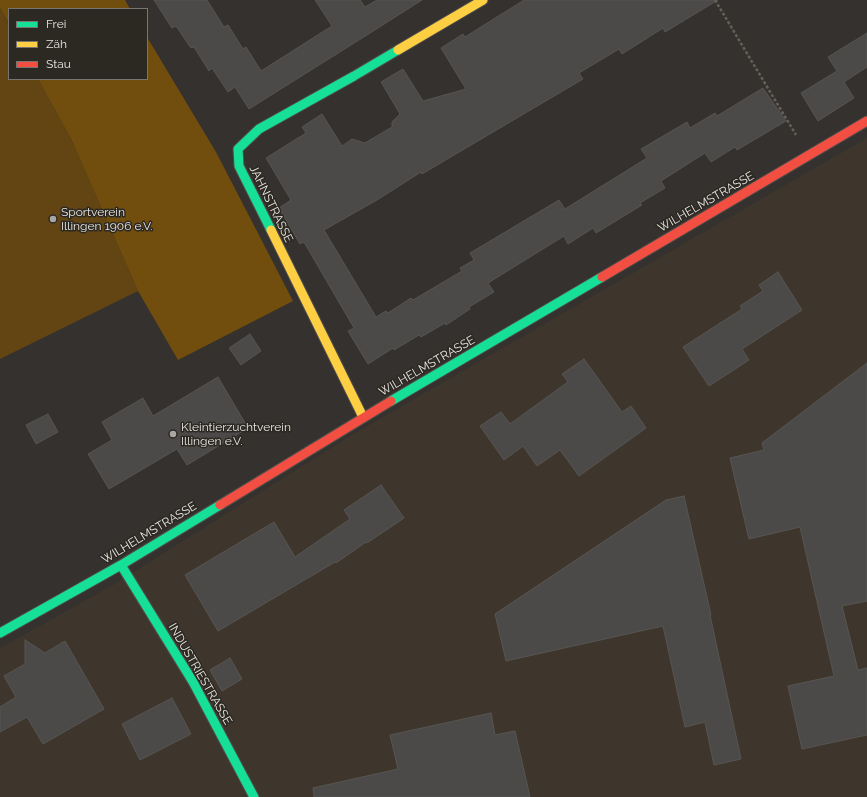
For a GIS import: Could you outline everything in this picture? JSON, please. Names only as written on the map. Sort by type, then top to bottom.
[{"type":"street","name":"JAHNSTRASSE","points":[[363,417],[239,166],[238,149],[259,129],[354,76],[483,0]]},
{"type":"street","name":"WILHELMSTRASSE","points":[[0,633],[121,565],[363,417],[867,121]]},
{"type":"street","name":"INDUSTRIESTRASSE","points":[[121,565],[193,682],[254,797]]},
{"type":"path","points":[[715,0],[809,156]]},
{"type":"shaded area","points":[[0,0],[125,0],[129,8],[8,8],[8,22],[0,8]]},
{"type":"shaded area","name":"Sportverein Illingen 1906 e.V.","points":[[0,8],[8,23],[8,80],[39,80],[75,147],[138,291],[0,359]]},
{"type":"shaded area","points":[[148,39],[216,152],[293,301],[178,360],[138,291],[73,143],[39,80],[148,80]]},
{"type":"shaded area","points":[[867,138],[867,797],[0,797],[0,648],[113,585],[350,436]]},
{"type":"building","points":[[154,0],[207,0],[224,27],[228,25],[243,49],[246,47],[261,71],[332,26],[315,0],[360,0],[365,7],[377,0],[422,0],[249,109],[235,87],[228,92],[212,68],[209,71],[194,47],[191,48],[176,26],[172,28]]},
{"type":"building","points":[[524,0],[718,0],[665,32],[663,28],[622,54],[619,49],[579,73],[583,79],[422,174],[421,172],[377,200],[324,230],[376,317],[386,311],[388,313],[411,298],[413,300],[462,271],[460,268],[474,260],[470,253],[559,200],[565,209],[647,158],[641,149],[687,122],[690,128],[715,113],[717,116],[763,88],[786,121],[737,150],[735,147],[711,162],[705,153],[661,181],[665,188],[640,203],[642,205],[596,233],[593,228],[568,244],[564,236],[488,283],[494,292],[469,307],[470,309],[446,325],[445,323],[421,337],[419,335],[394,350],[393,348],[368,364],[348,331],[354,328],[304,242],[300,244],[279,208],[291,200],[266,158],[306,133],[302,127],[322,114],[342,146],[352,139],[365,143],[392,127],[392,122],[400,114],[381,82],[403,69],[423,101],[466,89],[441,48],[463,34],[465,37]]},
{"type":"building","points":[[867,33],[867,67],[844,82],[854,98],[818,121],[801,93],[837,71],[828,57]]},
{"type":"building","points":[[778,272],[802,310],[742,349],[749,360],[709,386],[683,347],[742,309],[740,306],[763,291],[759,285]]},
{"type":"building","points":[[250,334],[261,351],[241,365],[229,348]]},
{"type":"building","points":[[584,359],[622,412],[631,406],[646,428],[579,476],[560,450],[537,466],[523,446],[504,460],[480,426],[501,412],[510,424],[568,382],[562,374]]},
{"type":"building","points":[[867,363],[867,601],[842,606],[858,670],[867,668],[867,735],[802,749],[788,686],[834,676],[800,527],[749,539],[730,458],[764,450],[762,443]]},
{"type":"building","name":"Kleintierzuchtverein Illingen e.V.","points":[[218,377],[248,428],[187,465],[177,449],[109,489],[88,454],[112,440],[102,422],[143,398],[153,416]]},
{"type":"building","points":[[48,414],[58,432],[36,444],[26,425]]},
{"type":"building","points":[[381,485],[404,518],[336,563],[335,562],[218,631],[185,575],[274,522],[295,557],[350,519],[344,510]]},
{"type":"building","points":[[684,496],[741,759],[714,765],[705,722],[685,727],[663,626],[506,661],[495,614],[666,500]]},
{"type":"building","points":[[25,640],[45,653],[65,641],[104,709],[43,744],[27,717],[0,732],[0,707],[16,697],[4,676],[25,664]]},
{"type":"building","points":[[230,658],[242,679],[222,691],[210,670]]},
{"type":"building","points":[[172,698],[191,734],[140,760],[122,724]]},
{"type":"building","points":[[491,713],[495,735],[515,731],[530,797],[314,797],[313,788],[398,769],[390,735]]},
{"type":"traffic: fast","points":[[271,230],[239,166],[238,149],[259,129],[398,50]]},
{"type":"traffic: fast","points":[[391,401],[602,277]]},
{"type":"traffic: fast","points":[[0,633],[121,565],[220,505]]},
{"type":"traffic: fast","points":[[121,565],[193,682],[254,797]]},
{"type":"traffic: slow","points":[[398,50],[483,0]]},
{"type":"traffic: slow","points":[[271,230],[363,417]]},
{"type":"traffic: jam","points":[[602,277],[867,121]]},
{"type":"traffic: jam","points":[[220,505],[391,401]]},
{"type":"place","name":"Sportverein Illingen 1906 e.V.","points":[[53,219]]},
{"type":"place","name":"Kleintierzuchtverein Illingen e.V.","points":[[173,434]]}]
